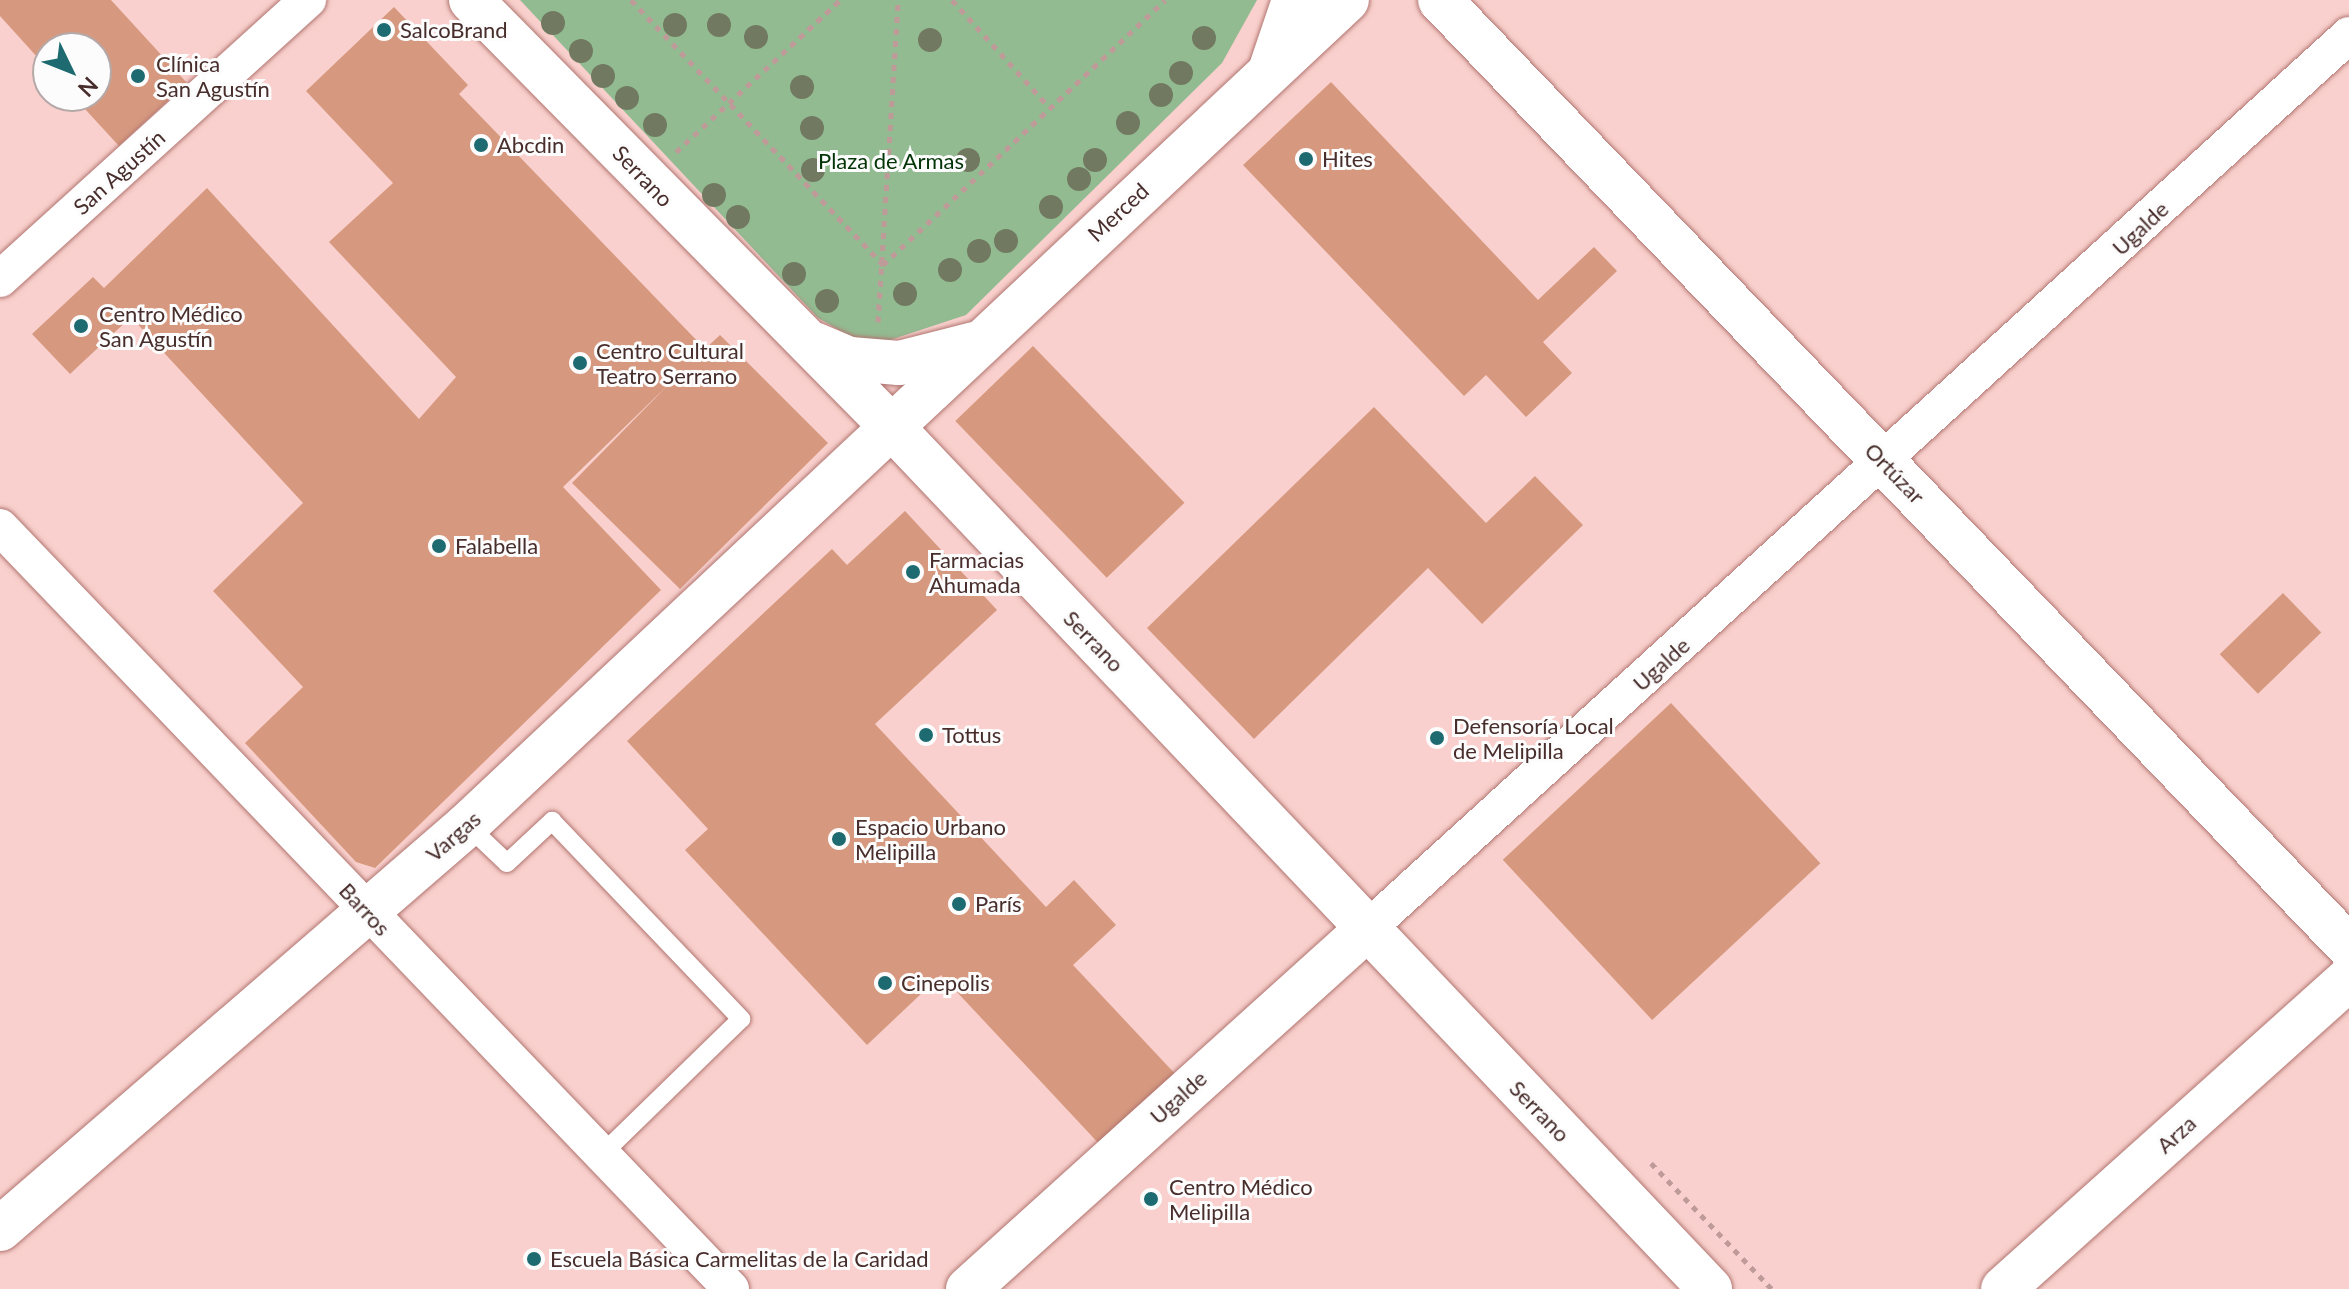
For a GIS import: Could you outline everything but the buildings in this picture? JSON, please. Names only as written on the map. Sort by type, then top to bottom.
[{"type":"main road","points":[[1270,71],[1294,0]]},
{"type":"main road","name":"Merced","points":[[888,423],[1347,0]]},
{"type":"main road","name":"Ortúzar","points":[[1440,0],[2349,947]]},
{"type":"main road","name":"Serrano","points":[[478,4],[888,423],[1710,1289]]},
{"type":"main road","points":[[796,331],[831,352],[874,363],[974,344]]},
{"type":"main road","name":"Vargas","points":[[0,1229],[467,825],[888,423]]},
{"type":"main road","name":"Ugalde","points":[[968,1289],[1367,929]]},
{"type":"main road","name":"Arza","points":[[2003,1289],[2349,979]]},
{"type":"street","name":"San Agustín","points":[[0,279],[308,0]]},
{"type":"street","name":"Ugalde","points":[[1367,929],[1885,463],[2349,35]]},
{"type":"street","name":"Barros","points":[[0,527],[731,1289]]},
{"type":"lane","points":[[467,825],[507,863],[552,821],[741,1019],[601,1155]]},
{"type":"path","points":[[631,0],[883,265]]},
{"type":"path","points":[[647,180],[840,0]]},
{"type":"path","points":[[874,363],[883,265],[898,0]]},
{"type":"path","points":[[952,0],[1049,107]]},
{"type":"path","points":[[883,265],[1165,0]]},
{"type":"green space","name":"Plaza de Armas","points":[[520,0],[1257,0],[1222,63],[966,315],[869,347],[818,318]]},
{"type":"place","name":"SalcoBrand","points":[[384,30]]},
{"type":"place","name":"Clínica San Agustín","points":[[138,76]]},
{"type":"place","name":"Abcdin","points":[[481,145]]},
{"type":"place","name":"Hites","points":[[1306,159]]},
{"type":"place","name":"Centro Médico San Agustín","points":[[81,326]]},
{"type":"place","name":"Centro Cultural Teatro Serrano","points":[[580,363]]},
{"type":"place","name":"Falabella","points":[[439,546]]},
{"type":"place","name":"Farmacias Ahumada","points":[[913,572]]},
{"type":"place","name":"Tottus","points":[[926,735]]},
{"type":"place","name":"Defensoría Local de Melipilla","points":[[1437,738]]},
{"type":"place","name":"Espacio Urbano Melipilla","points":[[839,839]]},
{"type":"place","name":"París","points":[[959,904]]},
{"type":"place","name":"Cinepolis","points":[[885,983]]},
{"type":"place","name":"Centro Médico Melipilla","points":[[1151,1199]]},
{"type":"place","name":"Escuela Básica Carmelitas de la Caridad","points":[[534,1259]]}]
